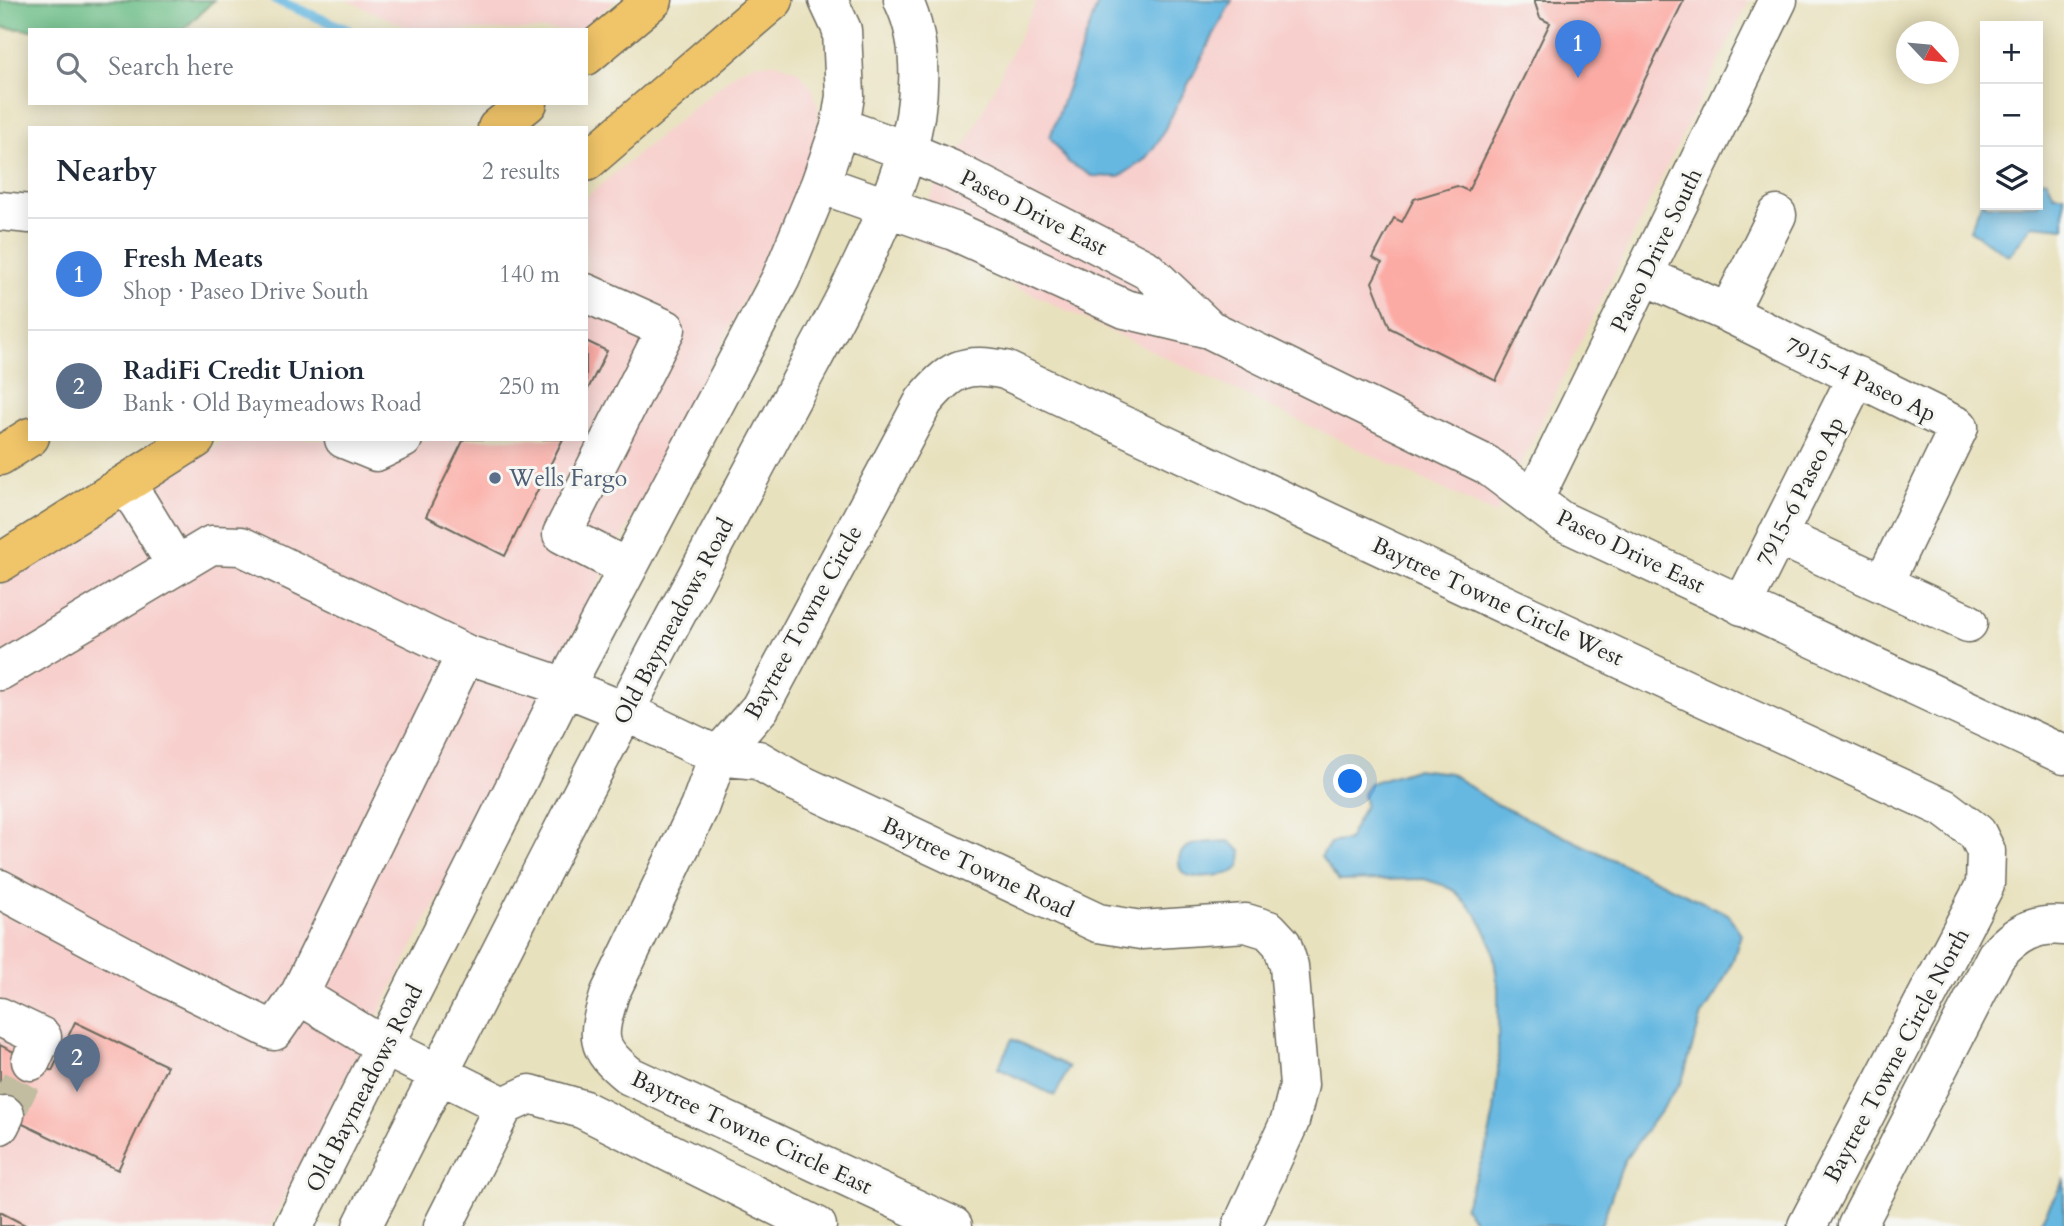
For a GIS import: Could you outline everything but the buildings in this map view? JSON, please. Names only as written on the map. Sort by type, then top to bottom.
[{"type":"main road","points":[[588,53],[653,0]]},
{"type":"main road","points":[[588,160],[774,0]]},
{"type":"main road","points":[[499,126],[526,105]]},
{"type":"main road","points":[[0,456],[28,438]]},
{"type":"main road","points":[[0,563],[193,441]]},
{"type":"street","name":"Old Baymeadows Road","points":[[294,1226],[565,687],[781,278],[820,184],[840,127],[845,96],[842,30],[828,0]]},
{"type":"street","name":"Paseo Drive South","points":[[1534,499],[1778,0]]},
{"type":"street","name":"Old Baymeadows Road","points":[[362,1226],[624,710],[849,292],[888,206],[907,150],[915,115],[918,59],[910,6]]},
{"type":"street","name":"Paseo Drive East","points":[[840,127],[907,150],[950,169],[1147,270],[1209,329]]},
{"type":"street","name":"Paseo Drive East","points":[[820,184],[954,231],[1125,309],[1209,329],[1487,465],[1560,520],[2064,755]]},
{"type":"street","points":[[0,211],[28,214]]},
{"type":"street","points":[[1728,313],[1777,215]]},
{"type":"street","name":"7915-4 Paseo Ap","points":[[1643,275],[1728,313],[1959,427],[1883,584]]},
{"type":"street","points":[[588,294],[666,329],[562,534],[627,568]]},
{"type":"street","name":"Baytree Towne Circle West","points":[[963,367],[984,366],[1005,370],[1944,808],[1977,833],[1986,851],[1985,885]]},
{"type":"street","name":"Baytree Towne Circle","points":[[601,1044],[601,1022],[610,993],[699,808],[718,756],[760,708],[924,401],[941,381],[963,367]]},
{"type":"street","name":"7915-6 Paseo Ap","points":[[1742,606],[1857,376]]},
{"type":"street","points":[[349,441],[376,452],[399,441]]},
{"type":"street","points":[[125,485],[176,565]]},
{"type":"street","points":[[1777,535],[1968,624]]},
{"type":"street","name":"Baytree Towne Road","points":[[0,671],[211,545],[241,546],[466,654],[624,710],[718,756],[758,760],[793,780],[1098,923],[1141,930],[1246,923],[1269,930],[1282,943],[1289,966],[1299,1085],[1290,1121],[1242,1226]]},
{"type":"street","points":[[0,889],[166,978],[274,1031],[299,995],[466,654]]},
{"type":"street","name":"Baytree Towne Circle North","points":[[1807,1226],[1985,885]]},
{"type":"street","points":[[1857,1226],[1996,956],[2011,939],[2035,928],[2064,926]]},
{"type":"street","points":[[299,995],[385,1047],[503,1106]]},
{"type":"street","points":[[0,1017],[42,1037],[31,1060]]},
{"type":"street","name":"Baytree Towne Circle East","points":[[601,1044],[609,1060],[630,1076],[953,1226]]},
{"type":"street","points":[[443,1226],[503,1106],[530,1094],[582,1108],[817,1226]]},
{"type":"shaded area","points":[[346,0],[616,0],[582,28],[409,28]]},
{"type":"shaded area","points":[[1037,0],[1749,0],[1496,514],[906,234],[970,137]]},
{"type":"shaded area","points":[[758,63],[776,63],[798,71],[813,90],[819,111],[817,135],[800,190],[270,1226],[0,1226],[0,586],[223,441],[588,441],[588,195],[738,71]]},
{"type":"green space","points":[[0,0],[214,0],[185,28],[28,30],[0,27]]},
{"type":"water","points":[[1099,0],[1232,0],[1158,142],[1144,160],[1119,177],[1092,176],[1068,162],[1050,137]]},
{"type":"water","points":[[2043,180],[2047,180],[2054,195],[2064,195],[2064,228],[2032,225],[2009,256],[1970,230],[1980,205],[1980,210],[2043,210]]},
{"type":"water","points":[[1415,769],[1450,773],[1494,803],[1728,914],[1741,934],[1733,960],[1718,991],[1702,1015],[1682,1081],[1624,1161],[1601,1226],[1480,1226],[1464,1208],[1487,1146],[1494,1112],[1498,1071],[1498,987],[1492,945],[1478,916],[1452,888],[1424,879],[1339,881],[1321,857],[1330,843],[1348,840],[1365,805],[1363,794],[1370,783]]},
{"type":"water","points":[[1229,841],[1241,851],[1241,862],[1235,871],[1196,877],[1186,875],[1181,870],[1180,855],[1184,849],[1198,844]]},
{"type":"water","points":[[1012,1039],[1069,1067],[1055,1096],[998,1068]]},
{"type":"water","points":[[2064,1180],[2064,1226],[2038,1226]]},
{"type":"waterway","points":[[276,0],[343,28]]},
{"type":"tunnel","points":[[5,1115],[31,1061]]},
{"type":"place","name":"Fresh Meats","points":[[1578,78]]},
{"type":"place","name":"Wells Fargo","points":[[495,478]]},
{"type":"place","name":"RadiFi Credit Union","points":[[77,1092]]}]
